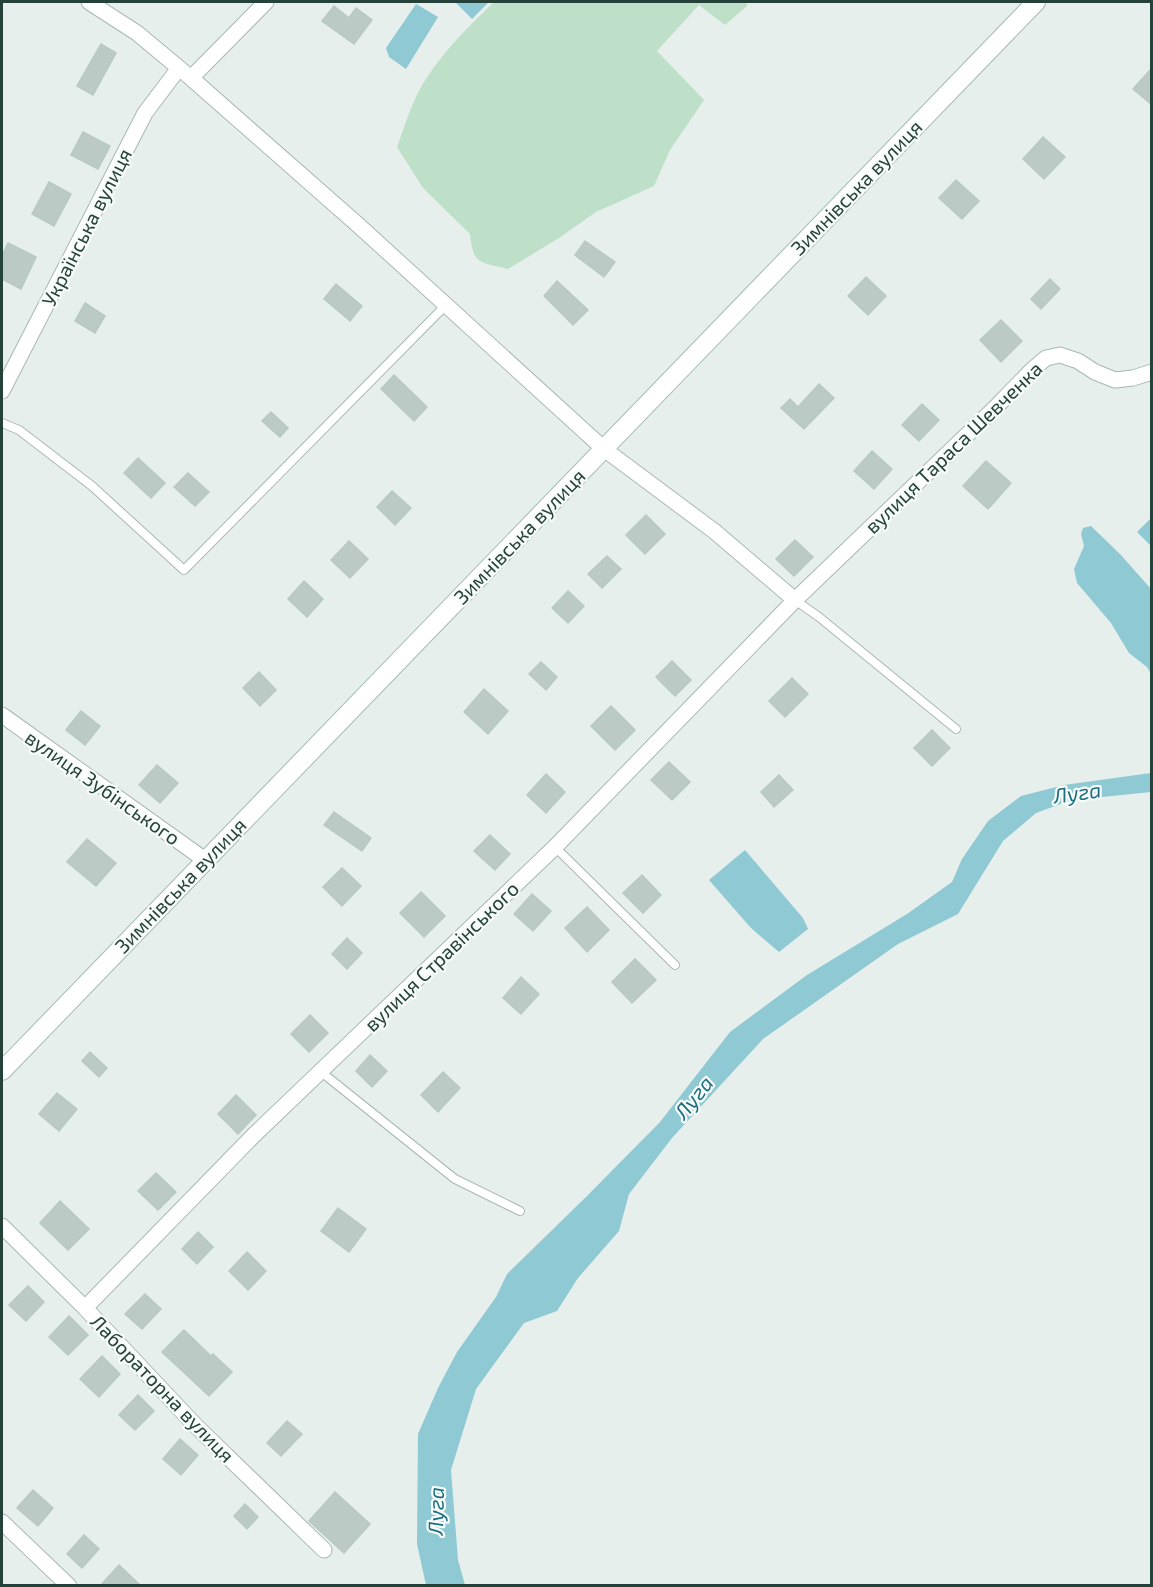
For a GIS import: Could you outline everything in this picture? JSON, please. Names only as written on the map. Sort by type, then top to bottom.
[{"type":"main road","name":"Зимнівська вулиця","points":[[2,1071],[1036,2]]},
{"type":"street","points":[[89,2],[137,33],[191,78],[604,448],[800,595]]},
{"type":"street","points":[[191,78],[266,2]]},
{"type":"street","name":"Українська вулиця","points":[[2,391],[145,113],[179,68]]},
{"type":"street","name":"вулиця Тараса Шевченка","points":[[800,595],[1046,358],[1060,356],[1078,361],[1095,372],[1115,380],[1133,378],[1152,372]]},
{"type":"street","name":"вулиця Стравінського","points":[[85,1308],[254,1135],[555,847],[800,595]]},
{"type":"street","name":"вулиця Зубінського","points":[[2,715],[205,860]]},
{"type":"street","name":"Лабораторна вулиця","points":[[2,1226],[85,1308],[195,1425],[324,1550]]},
{"type":"street","points":[[2,1522],[62,1583]]},
{"type":"lane","points":[[2,423],[19,430],[92,486],[184,570],[446,305]]},
{"type":"lane","points":[[800,595],[819,617],[956,729]]},
{"type":"lane","points":[[555,847],[675,965]]},
{"type":"lane","points":[[320,1071],[455,1179],[520,1211]]},
{"type":"green space","points":[[494,2],[747,2],[747,6],[725,25],[699,5],[657,51],[704,100],[670,150],[654,186],[596,212],[508,269],[484,263],[476,257],[470,234],[423,188],[397,147],[422,85],[440,59]]},
{"type":"water","points":[[455,2],[489,2],[472,19]]},
{"type":"water","points":[[416,4],[438,17],[406,69],[389,57],[386,48]]},
{"type":"water","points":[[1151,518],[1151,546],[1137,532]]},
{"type":"water","points":[[1091,526],[1151,589],[1151,674],[1147,667],[1129,653],[1111,623],[1077,583],[1074,569],[1084,546],[1081,534],[1083,528]]},
{"type":"water","name":"Луга","points":[[1151,773],[1151,792],[1072,800],[1036,813],[1003,841],[958,914],[898,944],[763,1039],[672,1138],[629,1194],[619,1231],[578,1278],[557,1311],[524,1323],[476,1389],[451,1470],[458,1560],[465,1585],[426,1585],[417,1544],[418,1434],[457,1352],[496,1297],[507,1274],[660,1122],[730,1032],[807,975],[907,914],[952,882],[962,859],[988,821],[1021,796],[1064,785]]},
{"type":"water","points":[[745,850],[803,918],[808,929],[779,952],[751,928],[709,880]]},
{"type":"building","points":[[334,6],[349,18],[356,8],[372,20],[354,44],[322,21]]},
{"type":"building","points":[[101,44],[116,53],[93,95],[77,86]]},
{"type":"building","points":[[1152,68],[1152,105],[1133,89]]},
{"type":"building","points":[[83,132],[110,146],[98,169],[71,155]]},
{"type":"building","points":[[1043,137],[1065,157],[1044,179],[1023,159]]},
{"type":"building","points":[[956,180],[979,201],[962,219],[939,198]]},
{"type":"building","points":[[49,182],[71,194],[54,226],[32,214]]},
{"type":"building","points":[[585,241],[615,262],[604,277],[575,255]]},
{"type":"building","points":[[8,243],[36,257],[21,289],[2,279],[2,256]]},
{"type":"building","points":[[866,277],[886,296],[868,315],[848,296]]},
{"type":"building","points":[[1050,279],[1060,289],[1041,309],[1031,299]]},
{"type":"building","points":[[557,281],[588,310],[573,325],[544,296]]},
{"type":"building","points":[[336,284],[362,306],[350,321],[324,299]]},
{"type":"building","points":[[85,303],[105,316],[95,333],[75,321]]},
{"type":"building","points":[[1001,320],[1022,341],[1001,362],[980,340]]},
{"type":"building","points":[[394,375],[427,407],[414,421],[381,389]]},
{"type":"building","points":[[819,384],[834,398],[804,429],[781,408],[790,399],[798,407]]},
{"type":"building","points":[[922,404],[939,420],[919,441],[902,425]]},
{"type":"building","points":[[271,412],[288,428],[280,437],[262,421]]},
{"type":"building","points":[[872,451],[892,469],[874,489],[854,471]]},
{"type":"building","points":[[138,458],[165,483],[151,498],[124,473]]},
{"type":"building","points":[[986,461],[1011,483],[988,509],[963,486]]},
{"type":"building","points":[[188,473],[209,492],[195,506],[174,487]]},
{"type":"building","points":[[392,491],[411,508],[395,525],[377,507]]},
{"type":"building","points":[[646,515],[665,534],[645,554],[626,535]]},
{"type":"building","points":[[795,540],[813,557],[794,576],[776,559]]},
{"type":"building","points":[[349,541],[368,559],[350,578],[331,560]]},
{"type":"building","points":[[607,556],[621,569],[602,588],[588,574]]},
{"type":"building","points":[[304,581],[323,599],[307,617],[288,599]]},
{"type":"building","points":[[568,591],[584,606],[568,623],[552,608]]},
{"type":"building","points":[[672,661],[691,680],[675,696],[656,677]]},
{"type":"building","points":[[541,662],[557,677],[546,690],[529,674]]},
{"type":"building","points":[[259,672],[276,690],[260,706],[243,688]]},
{"type":"building","points":[[792,678],[808,694],[785,717],[769,701]]},
{"type":"building","points":[[484,689],[508,711],[488,734],[464,712]]},
{"type":"building","points":[[611,706],[635,730],[615,750],[591,726]]},
{"type":"building","points":[[81,711],[100,726],[85,745],[66,730]]},
{"type":"building","points":[[932,730],[950,748],[932,766],[914,748]]},
{"type":"building","points":[[669,762],[690,782],[672,800],[651,780]]},
{"type":"building","points":[[157,765],[178,783],[160,803],[139,785]]},
{"type":"building","points":[[546,774],[565,792],[546,813],[527,795]]},
{"type":"building","points":[[779,775],[793,790],[774,807],[761,792]]},
{"type":"building","points":[[334,812],[371,838],[362,851],[324,825]]},
{"type":"building","points":[[490,835],[510,854],[495,870],[474,851]]},
{"type":"building","points":[[87,839],[116,863],[96,886],[67,862]]},
{"type":"building","points":[[342,868],[361,886],[342,906],[323,887]]},
{"type":"building","points":[[642,875],[661,895],[643,913],[623,893]]},
{"type":"building","points":[[421,892],[445,916],[424,937],[400,913]]},
{"type":"building","points":[[532,894],[551,911],[533,931],[514,914]]},
{"type":"building","points":[[587,907],[609,930],[587,952],[565,928]]},
{"type":"building","points":[[347,938],[362,953],[347,969],[332,954]]},
{"type":"building","points":[[635,959],[656,980],[632,1003],[612,982]]},
{"type":"building","points":[[521,977],[539,994],[521,1014],[503,998]]},
{"type":"building","points":[[310,1015],[328,1033],[309,1052],[291,1034]]},
{"type":"building","points":[[90,1052],[107,1068],[99,1077],[82,1061]]},
{"type":"building","points":[[370,1055],[387,1071],[372,1087],[356,1071]]},
{"type":"building","points":[[443,1072],[460,1088],[438,1112],[421,1095]]},
{"type":"building","points":[[57,1093],[77,1109],[59,1131],[39,1114]]},
{"type":"building","points":[[236,1095],[256,1115],[238,1134],[218,1114]]},
{"type":"building","points":[[156,1173],[176,1192],[158,1210],[138,1191]]},
{"type":"building","points":[[60,1201],[89,1229],[68,1250],[40,1223]]},
{"type":"building","points":[[338,1208],[366,1229],[349,1252],[321,1231]]},
{"type":"building","points":[[198,1232],[213,1247],[197,1264],[182,1249]]},
{"type":"building","points":[[247,1252],[266,1271],[248,1290],[229,1271]]},
{"type":"building","points":[[28,1286],[44,1302],[26,1321],[9,1305]]},
{"type":"building","points":[[145,1294],[161,1309],[142,1329],[125,1314]]},
{"type":"building","points":[[69,1316],[88,1335],[68,1355],[49,1337]]},
{"type":"building","points":[[184,1330],[232,1372],[209,1396],[162,1352]]},
{"type":"building","points":[[102,1356],[120,1374],[99,1397],[80,1379]]},
{"type":"building","points":[[138,1395],[154,1411],[135,1430],[119,1415]]},
{"type":"building","points":[[287,1421],[302,1434],[281,1456],[267,1443]]},
{"type":"building","points":[[180,1439],[198,1455],[181,1475],[163,1459]]},
{"type":"building","points":[[33,1490],[53,1508],[38,1526],[17,1508]]},
{"type":"building","points":[[335,1492],[370,1524],[344,1553],[309,1521]]},
{"type":"building","points":[[245,1504],[258,1517],[247,1529],[234,1516]]},
{"type":"building","points":[[84,1535],[99,1549],[82,1568],[67,1554]]},
{"type":"building","points":[[119,1565],[141,1586],[100,1586]]}]
